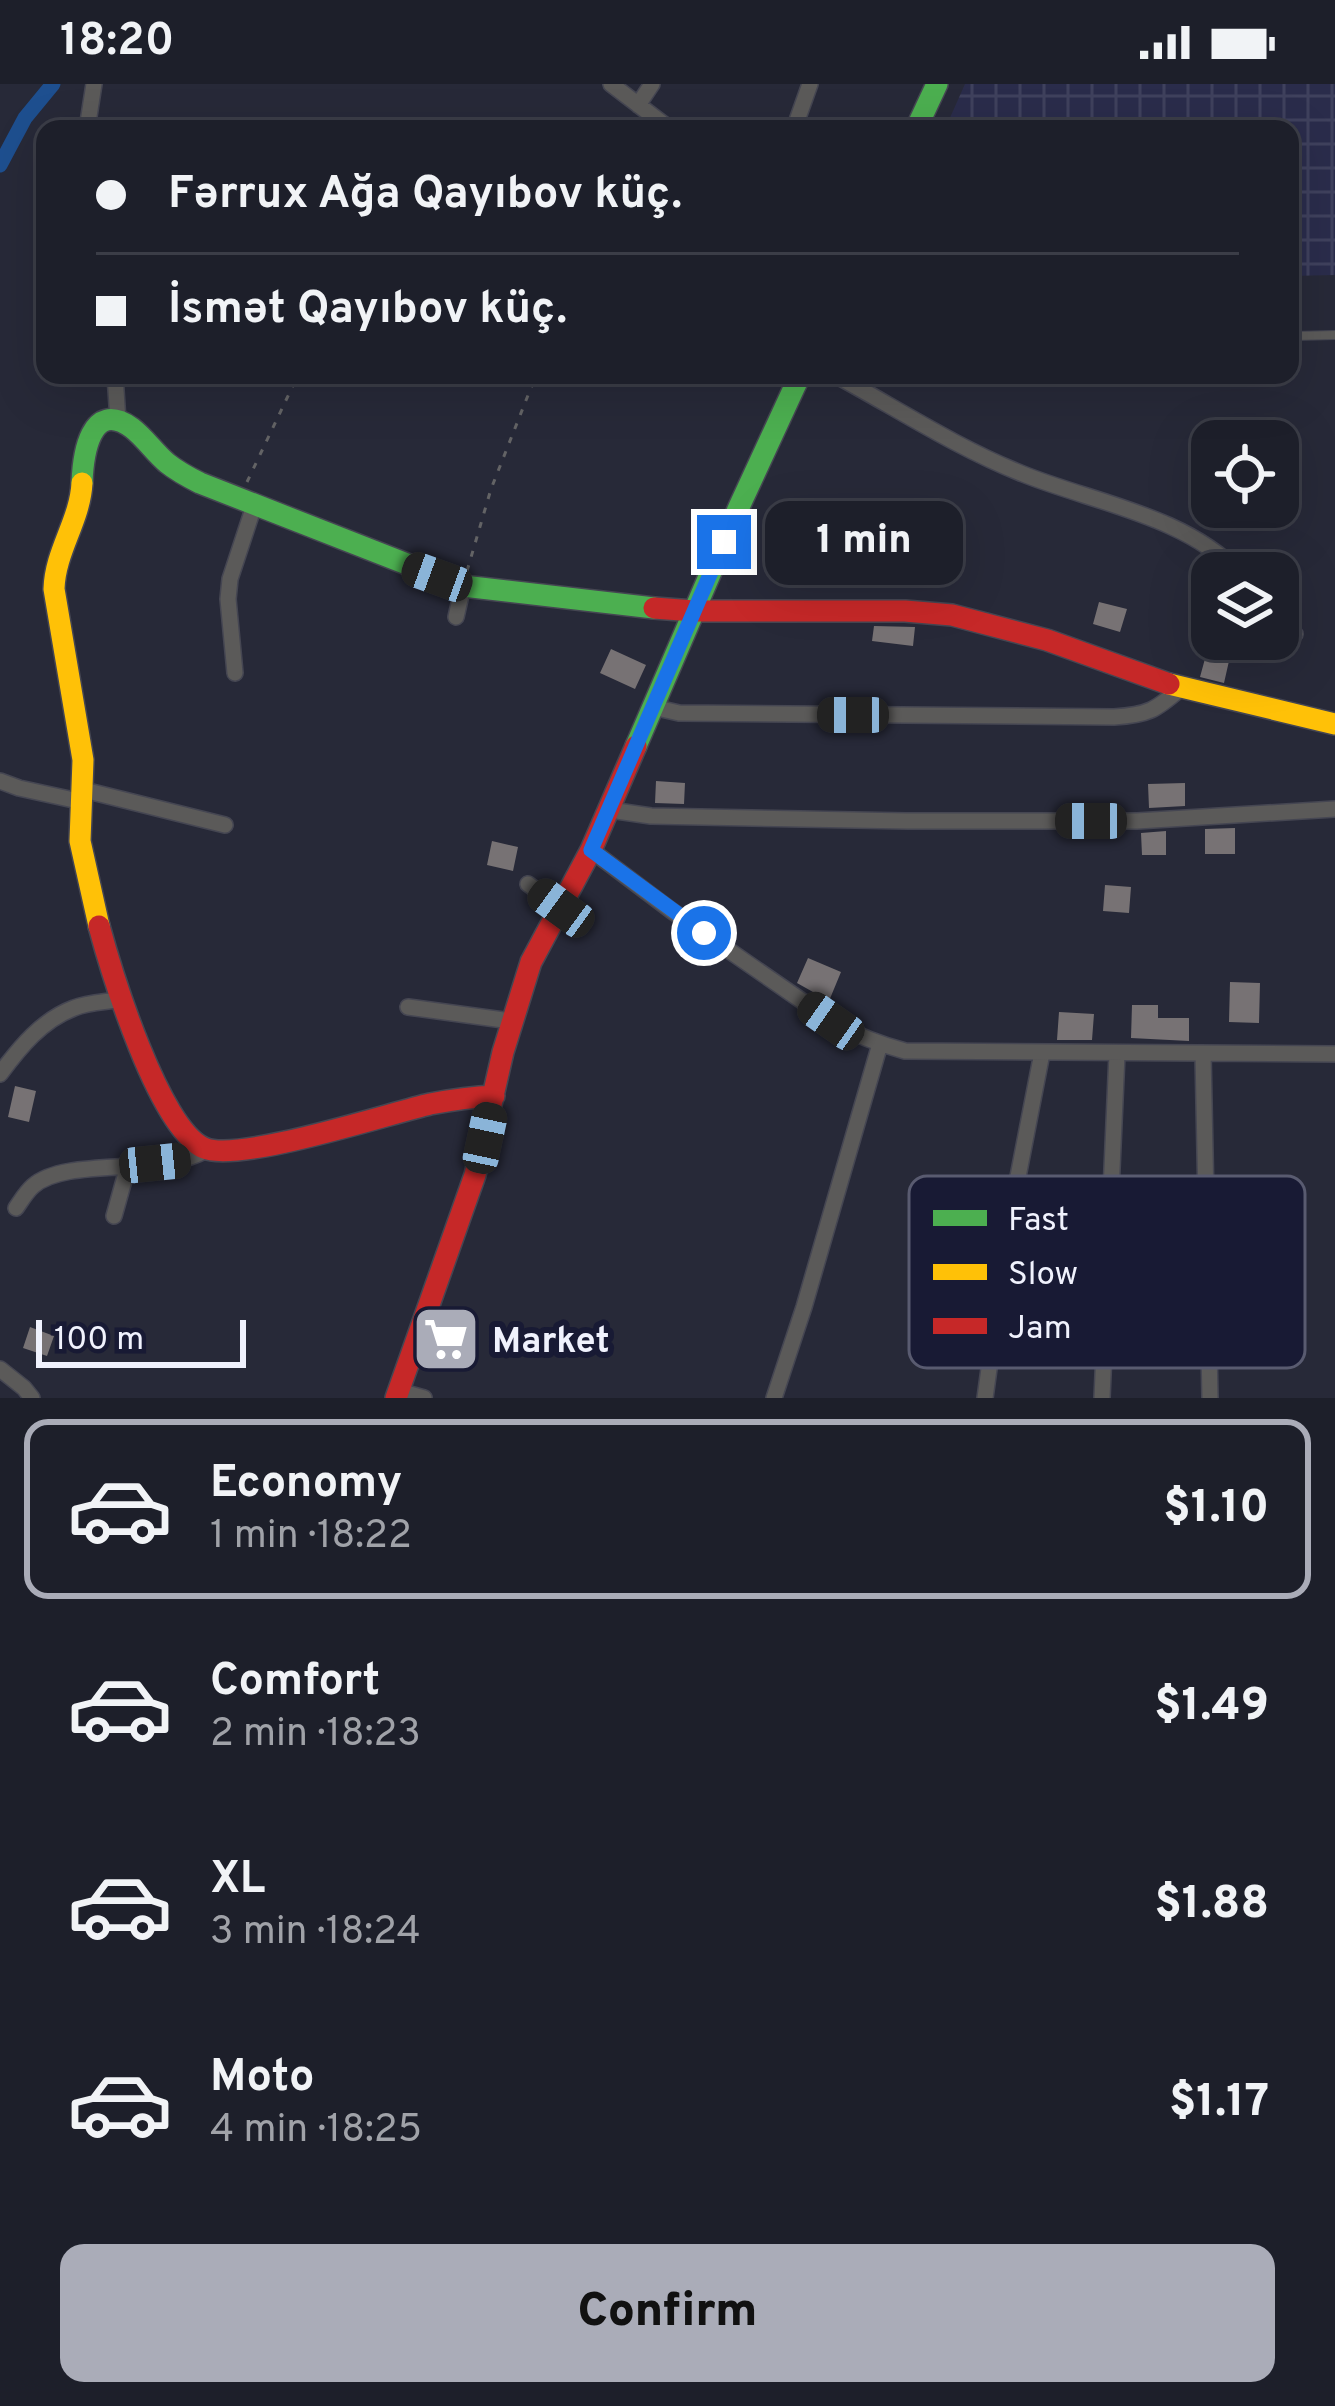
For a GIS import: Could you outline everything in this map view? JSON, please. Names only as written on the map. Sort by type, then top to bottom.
[{"type":"street","points":[[88,120],[94,84]]},
{"type":"street","points":[[611,84],[658,120]]},
{"type":"street","points":[[638,105],[652,84]]},
{"type":"street","points":[[797,120],[810,84]]},
{"type":"street","points":[[920,120],[938,84]]},
{"type":"street","points":[[116,384],[118,421]]},
{"type":"street","points":[[424,1398],[398,1394],[471,1188],[511,1021],[531,962],[610,809],[796,384]]},
{"type":"street","points":[[852,384],[982,455],[1161,523],[1212,552]]},
{"type":"street","points":[[206,1150],[184,1129],[144,1060],[104,942],[80,839],[84,767],[53,582],[80,505],[86,442],[106,421],[130,427],[164,462],[187,477],[463,586],[694,611],[952,615],[1047,640],[1181,688],[1335,724]]},
{"type":"street","points":[[235,673],[228,599],[246,502]]},
{"type":"street","points":[[456,617],[463,586]]},
{"type":"street","points":[[652,706],[679,713],[1114,717],[1156,710],[1181,688]]},
{"type":"street","points":[[0,781],[225,825]]},
{"type":"street","points":[[610,809],[652,816],[908,821],[1137,820],[1335,809]]},
{"type":"street","points":[[591,850],[831,1021],[905,1051],[1335,1054]]},
{"type":"street","points":[[528,884],[561,908]]},
{"type":"street","points":[[0,1074],[25,1041],[55,1018],[77,1006],[123,999]]},
{"type":"street","points":[[408,1006],[511,1021]]},
{"type":"street","points":[[774,1398],[880,1044]]},
{"type":"street","points":[[1018,1176],[1042,1053]]},
{"type":"street","points":[[1112,1176],[1118,1054]]},
{"type":"street","points":[[1203,1054],[1205,1176]]},
{"type":"street","points":[[16,1208],[32,1186],[68,1173],[182,1161],[206,1150],[230,1152],[462,1096],[494,1096]]},
{"type":"street","points":[[114,1216],[128,1166]]},
{"type":"street","points":[[985,1398],[989,1368]]},
{"type":"street","points":[[1102,1398],[1103,1368]]},
{"type":"street","points":[[1209,1368],[1210,1398]]},
{"type":"street","points":[[0,1370],[32,1398]]},
{"type":"lane","points":[[1299,335],[1335,335]]},
{"type":"path","points":[[246,502],[294,384]]},
{"type":"path","points":[[463,586],[491,489],[532,384]]},
{"type":"shaded area","points":[[965,84],[1335,84],[1335,275],[1299,276],[1299,120],[949,120]]},
{"type":"building","points":[[1099,602],[1127,609],[1120,632],[1093,624]]},
{"type":"building","points":[[874,626],[915,627],[913,646],[872,641]]},
{"type":"building","points":[[611,649],[646,665],[635,689],[600,673]]},
{"type":"building","points":[[1205,660],[1229,661],[1224,683],[1200,677]]},
{"type":"building","points":[[656,781],[685,783],[684,804],[655,803]]},
{"type":"building","points":[[1185,783],[1185,806],[1149,808],[1148,784]]},
{"type":"building","points":[[1235,828],[1235,854],[1205,854],[1205,829]]},
{"type":"building","points":[[1166,831],[1166,855],[1142,855],[1141,833]]},
{"type":"building","points":[[492,841],[518,847],[513,871],[487,865]]},
{"type":"building","points":[[1105,885],[1131,887],[1129,913],[1103,911]]},
{"type":"building","points":[[808,958],[841,972],[829,1001],[797,983]]},
{"type":"building","points":[[1230,982],[1260,983],[1259,1023],[1229,1022]]},
{"type":"building","points":[[1132,1005],[1158,1005],[1158,1018],[1189,1018],[1189,1041],[1131,1038]]},
{"type":"building","points":[[1059,1012],[1094,1014],[1092,1040],[1057,1040]]},
{"type":"building","points":[[15,1086],[36,1091],[29,1122],[8,1117]]},
{"type":"building","points":[[30,1327],[54,1336],[47,1356],[23,1348]]},
{"type":"waterway","points":[[0,165],[25,118],[53,84]]},
{"type":"traffic: fast","points":[[920,120],[937,84]]},
{"type":"traffic: fast","points":[[636,746],[796,384]]},
{"type":"traffic: fast","points":[[82,483],[92,434],[107,420],[118,421],[137,432],[171,466],[200,483],[463,586],[654,608]]},
{"type":"traffic: slow","points":[[82,483],[54,589],[83,760],[80,841],[99,926]]},
{"type":"traffic: slow","points":[[1169,684],[1335,724]]},
{"type":"traffic: jam","points":[[654,608],[952,615],[1047,640],[1169,684]]},
{"type":"traffic: jam","points":[[396,1398],[475,1175],[503,1052],[531,962],[591,850],[636,746]]},
{"type":"traffic: jam","points":[[99,926],[154,1082],[187,1135],[204,1148],[248,1149],[430,1104],[494,1096]]},
{"type":"place","name":"Market","points":[[446,1339]]},
{"type":"route","points":[[704,933],[591,850],[724,542]]}]
